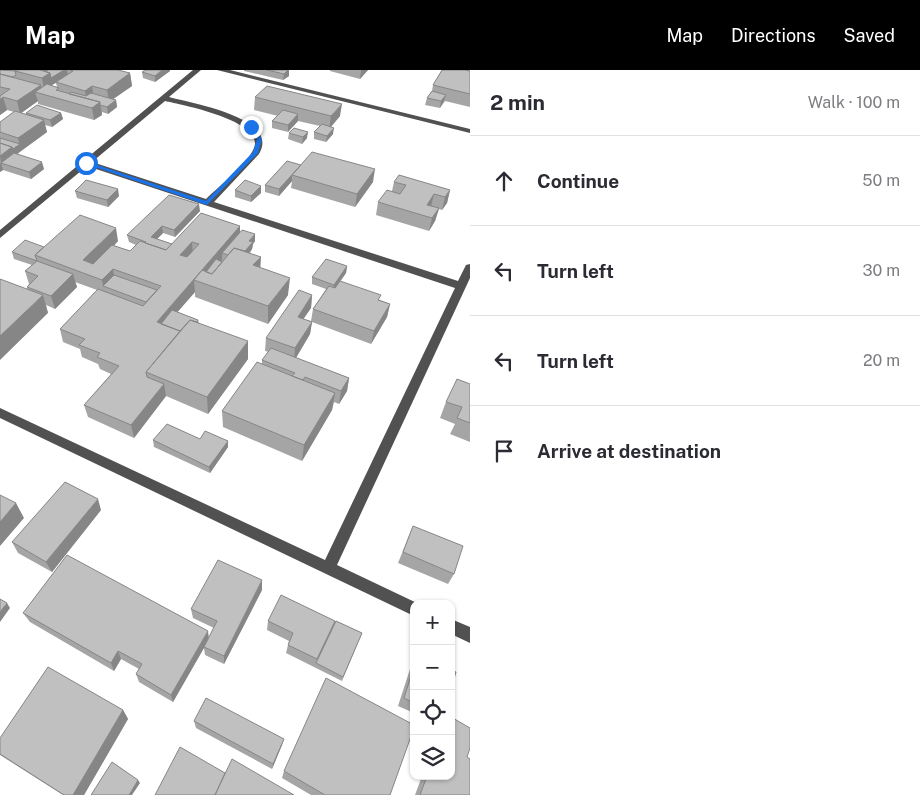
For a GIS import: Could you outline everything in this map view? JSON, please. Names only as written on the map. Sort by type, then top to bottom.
[{"type":"street","points":[[0,235],[197,70]]},
{"type":"street","points":[[221,70],[470,132]]},
{"type":"street","points":[[164,98],[244,122],[257,132],[260,139],[256,152],[207,203]]},
{"type":"street","points":[[86,163],[461,286]]},
{"type":"street","points":[[328,568],[470,267]]},
{"type":"street","points":[[0,413],[410,607]]},
{"type":"street","points":[[455,628],[470,635]]},
{"type":"building","points":[[0,70],[16,71],[16,75],[13,77],[0,74]]},
{"type":"building","points":[[40,70],[50,73],[42,78],[15,71]]},
{"type":"building","points":[[48,70],[64,70],[51,78],[50,73],[46,72]]},
{"type":"building","points":[[70,70],[118,70],[130,73],[107,90],[92,86],[85,91],[56,82],[73,71]]},
{"type":"building","points":[[145,70],[162,70],[155,76],[142,72]]},
{"type":"building","points":[[267,70],[288,70],[284,74]]},
{"type":"building","points":[[442,70],[470,71],[470,94],[433,85]]},
{"type":"building","points":[[0,74],[41,85],[17,101],[3,97],[0,100],[0,96],[10,89],[0,87]]},
{"type":"building","points":[[47,84],[59,88],[56,90],[100,102],[92,108],[35,92]]},
{"type":"building","points":[[267,86],[342,104],[331,116],[255,97]]},
{"type":"building","points":[[432,91],[446,95],[441,101],[427,98]]},
{"type":"building","points":[[71,92],[86,96],[91,93],[116,100],[107,107],[100,105],[100,102],[69,94]]},
{"type":"building","points":[[37,105],[61,113],[50,120],[26,113]]},
{"type":"building","points":[[283,110],[298,114],[288,125],[272,121]]},
{"type":"building","points":[[15,111],[44,120],[18,138],[0,132],[0,122]]},
{"type":"building","points":[[322,124],[334,128],[327,136],[314,132]]},
{"type":"building","points":[[294,128],[308,132],[303,137],[289,133]]},
{"type":"building","points":[[0,138],[20,144],[13,149],[0,143]]},
{"type":"building","points":[[0,143],[12,147],[0,156]]},
{"type":"building","points":[[312,152],[375,169],[357,194],[292,175]]},
{"type":"building","points":[[14,153],[42,162],[29,172],[1,163]]},
{"type":"building","points":[[287,161],[301,165],[279,189],[265,185]]},
{"type":"building","points":[[399,175],[450,190],[445,197],[434,194],[427,205],[439,208],[432,218],[378,202],[387,190],[400,194],[406,185],[394,182]]},
{"type":"building","points":[[86,180],[118,189],[107,200],[75,191]]},
{"type":"building","points":[[245,180],[261,186],[251,196],[235,190]]},
{"type":"building","points":[[169,195],[199,204],[174,230],[162,226],[151,237],[172,244],[166,250],[127,235]]},
{"type":"building","points":[[201,213],[240,226],[157,322],[180,331],[146,372],[147,377],[164,384],[131,425],[84,405],[119,366],[97,357],[100,353],[79,345],[85,339],[60,329],[98,289],[143,306],[161,286],[113,269],[102,280],[35,255],[80,215],[116,228],[83,260],[93,264],[112,245],[130,251],[140,241],[166,250]],"holes":[[[192,242],[199,244],[187,257],[180,255]]]},
{"type":"building","points":[[242,230],[255,234],[249,241],[253,242],[245,251],[234,248],[228,255],[222,253]]},
{"type":"building","points":[[25,240],[44,247],[35,255],[37,261],[12,252]]},
{"type":"building","points":[[234,248],[261,257],[253,265],[290,278],[268,306],[194,280],[202,270],[212,274]]},
{"type":"building","points":[[216,259],[222,262],[212,274],[206,272]]},
{"type":"building","points":[[326,259],[347,266],[334,285],[312,277]]},
{"type":"building","points":[[37,261],[73,274],[51,296],[27,287],[38,276],[25,271]]},
{"type":"building","points":[[114,275],[157,290],[146,302],[103,286]]},
{"type":"building","points":[[0,279],[43,295],[0,336]]},
{"type":"building","points":[[340,281],[381,295],[378,300],[390,304],[374,331],[313,309],[329,286],[335,288]]},
{"type":"building","points":[[299,290],[312,295],[298,317],[312,322],[295,348],[266,338]]},
{"type":"building","points":[[172,310],[198,320],[197,322],[190,320],[180,331],[161,324]]},
{"type":"building","points":[[190,320],[248,341],[207,397],[146,372]]},
{"type":"building","points":[[271,348],[349,378],[341,391],[305,377],[303,380],[292,376],[295,373],[262,360]]},
{"type":"building","points":[[257,362],[335,393],[304,445],[222,411]]},
{"type":"building","points":[[457,379],[470,384],[470,423],[457,418],[462,407],[446,402]]},
{"type":"building","points":[[167,424],[200,439],[205,431],[228,441],[209,467],[153,440]]},
{"type":"building","points":[[65,482],[98,499],[46,562],[12,542]]},
{"type":"building","points":[[0,495],[16,503],[0,522]]},
{"type":"building","points":[[413,526],[463,546],[454,574],[403,552]]},
{"type":"building","points":[[67,555],[208,631],[171,695],[136,674],[142,664],[118,651],[111,663],[23,613]]},
{"type":"building","points":[[218,560],[262,580],[224,656],[204,647],[217,621],[191,609]]},
{"type":"building","points":[[281,595],[335,621],[317,659],[288,645],[293,633],[268,621]]},
{"type":"building","points":[[0,599],[7,603],[0,612]]},
{"type":"building","points":[[336,621],[362,633],[343,677],[316,663]]},
{"type":"building","points":[[48,667],[123,710],[73,795],[64,795],[0,754],[0,738]]},
{"type":"building","points":[[326,678],[410,723],[410,739],[390,795],[325,795],[284,771]]},
{"type":"building","points":[[410,679],[410,701],[404,698]]},
{"type":"building","points":[[206,698],[284,739],[273,764],[194,721]]},
{"type":"building","points":[[455,719],[470,728],[470,748],[467,757],[470,759],[470,795],[420,795],[426,780],[455,780]]},
{"type":"building","points":[[180,747],[225,773],[215,795],[155,795]]},
{"type":"building","points":[[232,759],[294,795],[215,795]]},
{"type":"building","points":[[112,762],[138,780],[129,795],[91,795]]},
{"type":"route","points":[[86,163],[207,203],[256,152],[260,139],[257,132],[251,127]]}]
